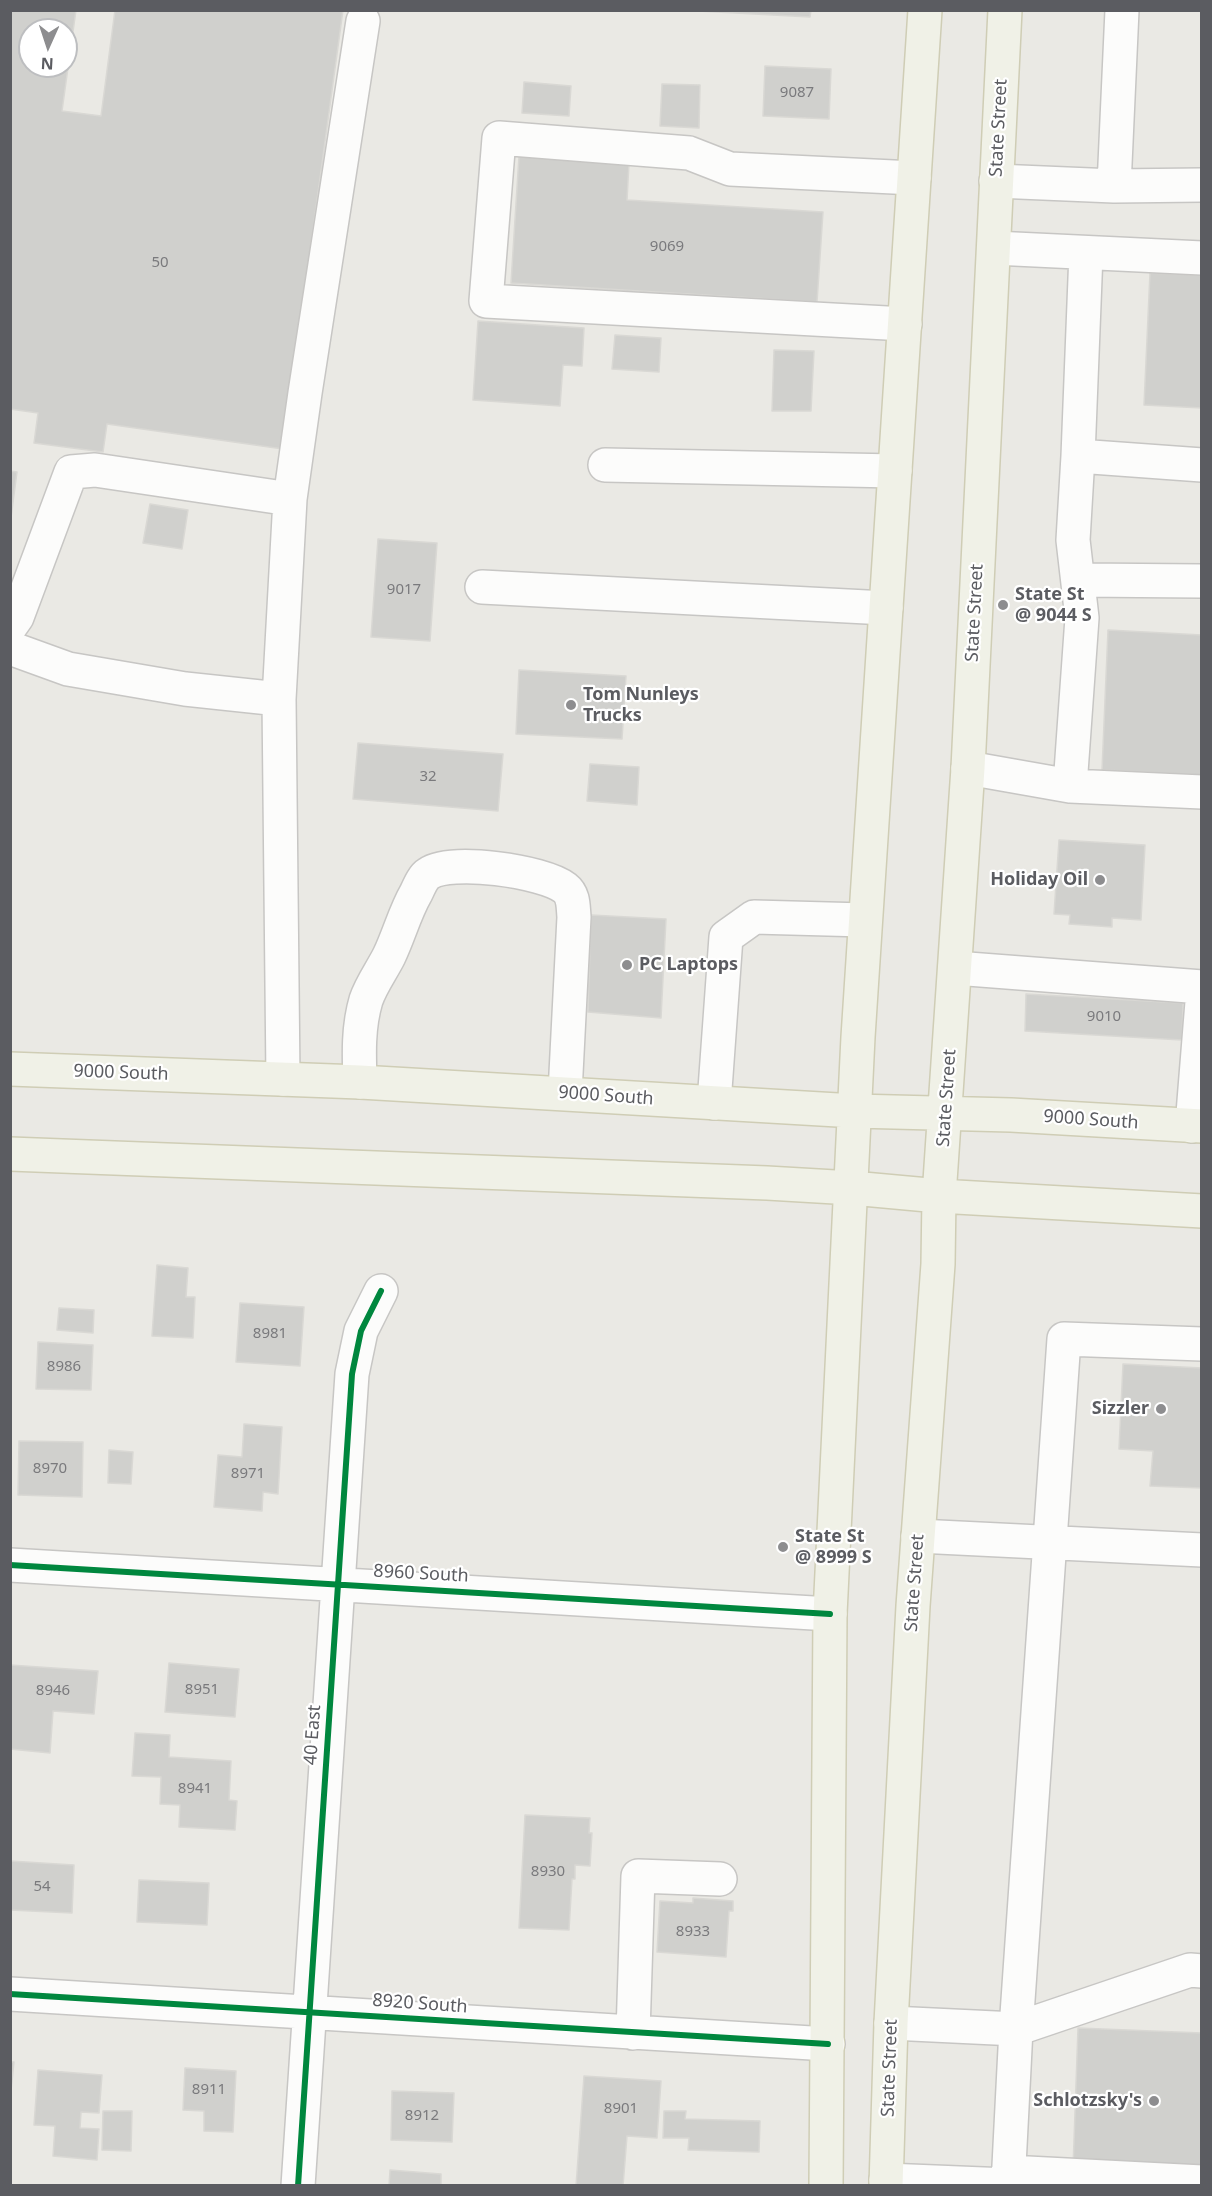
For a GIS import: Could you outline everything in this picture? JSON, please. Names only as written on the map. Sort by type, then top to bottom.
[{"type":"main road","points":[[826,2186],[830,1614],[865,920],[925,10]]},
{"type":"main road","name":"State Street","points":[[886,2183],[891,2024],[918,1536],[938,1264],[939,1196],[968,768],[1005,10]]},
{"type":"main road","name":"9000 South","points":[[10,1069],[360,1082],[855,1111],[946,1112],[1197,1126]]},
{"type":"main road","points":[[10,1154],[852,1188],[939,1196],[1202,1210]]},
{"type":"street","points":[[1114,186],[1122,10]]},
{"type":"street","points":[[283,1079],[279,699],[290,500],[304,393],[363,21]]},
{"type":"street","points":[[905,324],[486,301],[499,138],[689,153],[730,169],[914,178]]},
{"type":"street","points":[[996,182],[1114,186],[1202,185]]},
{"type":"street","points":[[994,248],[1202,258]]},
{"type":"street","points":[[1070,786],[1082,618],[1073,540],[1086,253]]},
{"type":"street","points":[[1078,456],[1202,465]]},
{"type":"street","points":[[605,465],[895,471]]},
{"type":"street","points":[[10,627],[17,616],[71,472],[95,470],[290,500]]},
{"type":"street","points":[[1078,580],[1202,581]]},
{"type":"street","points":[[482,587],[886,608]]},
{"type":"street","points":[[10,648],[68,669],[185,689],[279,699]]},
{"type":"street","points":[[968,768],[1070,786],[1202,792]]},
{"type":"street","points":[[360,1082],[359,1032],[366,999],[427,874],[446,867],[495,868],[524,872],[547,879],[566,888],[573,898],[565,1093]]},
{"type":"street","points":[[714,1103],[726,937],[754,917],[865,920]]},
{"type":"street","points":[[955,968],[1202,987]]},
{"type":"street","points":[[1197,1126],[1202,1002]]},
{"type":"street","name":"40 East","points":[[298,2186],[352,1374],[361,1332],[381,1292]]},
{"type":"street","points":[[1008,2179],[1016,2029],[1064,1339],[1202,1344]]},
{"type":"street","points":[[918,1536],[1202,1550]]},
{"type":"street","name":"8960 South","points":[[10,1565],[830,1614]]},
{"type":"street","points":[[633,2032],[638,1876],[720,1880]]},
{"type":"street","points":[[891,2024],[1016,2029],[1190,1970],[1202,1971]]},
{"type":"street","name":"8920 South","points":[[10,1994],[828,2044]]},
{"type":"street","points":[[886,2183],[1008,2179],[1202,2181]]},
{"type":"building","points":[[10,10],[76,10],[75,18],[18,18],[18,78],[67,78],[62,111],[101,116],[115,10],[343,10],[283,449],[107,424],[103,452],[34,443],[38,413],[10,409]]},
{"type":"building","points":[[679,10],[811,10],[810,17]]},
{"type":"building","points":[[765,66],[831,69],[829,119],[763,116]]},
{"type":"building","points":[[524,82],[571,86],[569,116],[522,113]]},
{"type":"building","points":[[662,84],[700,85],[699,128],[660,126]]},
{"type":"building","points":[[519,156],[629,163],[627,200],[823,212],[817,302],[511,283]]},
{"type":"building","points":[[1150,273],[1202,275],[1202,408],[1144,405]]},
{"type":"building","points":[[478,321],[584,328],[582,366],[563,365],[560,406],[473,400]]},
{"type":"building","points":[[615,335],[661,338],[659,372],[612,369]]},
{"type":"building","points":[[774,350],[814,351],[811,411],[772,411]]},
{"type":"building","points":[[10,471],[17,472],[10,525]]},
{"type":"building","points":[[150,504],[188,510],[182,549],[143,543]]},
{"type":"building","points":[[378,539],[437,543],[430,641],[371,637]]},
{"type":"building","points":[[1108,630],[1202,635],[1202,775],[1102,770]]},
{"type":"building","name":"Tom Nunleys Trucks","points":[[519,670],[626,676],[622,739],[516,734]]},
{"type":"building","points":[[358,743],[503,754],[498,811],[353,799]]},
{"type":"building","points":[[590,764],[639,767],[637,805],[587,801]]},
{"type":"building","name":"Holiday Oil","points":[[1059,840],[1145,845],[1141,920],[1112,918],[1112,927],[1069,924],[1070,915],[1054,914]]},
{"type":"building","name":"PC Laptops","points":[[591,915],[666,919],[661,1018],[588,1012]]},
{"type":"building","points":[[1026,994],[1183,1003],[1182,1040],[1025,1031]]},
{"type":"building","points":[[157,1265],[188,1268],[186,1297],[195,1297],[193,1338],[152,1336]]},
{"type":"building","points":[[240,1303],[304,1307],[300,1366],[236,1362]]},
{"type":"building","points":[[59,1308],[94,1310],[93,1333],[57,1330]]},
{"type":"building","points":[[38,1342],[93,1345],[91,1390],[36,1389]]},
{"type":"building","name":"Sizzler","points":[[1123,1364],[1202,1368],[1202,1488],[1150,1486],[1153,1451],[1119,1449]]},
{"type":"building","points":[[244,1424],[282,1427],[278,1494],[263,1492],[262,1511],[214,1507],[218,1455],[242,1457]]},
{"type":"building","points":[[19,1441],[83,1442],[82,1497],[18,1495]]},
{"type":"building","points":[[109,1450],[133,1452],[131,1484],[108,1483]]},
{"type":"building","points":[[169,1663],[239,1669],[235,1717],[165,1712]]},
{"type":"building","points":[[10,1665],[98,1671],[94,1714],[53,1711],[50,1753],[10,1749]]},
{"type":"building","points":[[135,1733],[170,1735],[169,1757],[231,1761],[229,1800],[237,1801],[235,1830],[179,1827],[180,1805],[160,1804],[161,1777],[132,1776]]},
{"type":"building","points":[[525,1815],[590,1818],[589,1833],[592,1833],[590,1866],[575,1865],[569,1930],[519,1928]]},
{"type":"building","points":[[10,1861],[74,1865],[72,1913],[10,1910]]},
{"type":"building","points":[[139,1880],[209,1883],[207,1925],[137,1922]]},
{"type":"building","points":[[693,1898],[733,1901],[733,1911],[729,1911],[726,1957],[657,1952],[660,1901],[693,1903]]},
{"type":"building","points":[[1078,2028],[1202,2033],[1202,2173],[1073,2168]]},
{"type":"building","points":[[10,2062],[14,2062],[10,2100]]},
{"type":"building","points":[[185,2068],[236,2071],[233,2132],[204,2131],[204,2111],[183,2110]]},
{"type":"building","points":[[38,2070],[102,2075],[99,2113],[81,2112],[80,2128],[99,2129],[97,2160],[53,2156],[55,2126],[34,2125]]},
{"type":"building","points":[[584,2076],[661,2081],[657,2138],[627,2136],[623,2186],[576,2186]]},
{"type":"building","points":[[392,2091],[454,2093],[452,2142],[391,2140]]},
{"type":"building","points":[[103,2111],[132,2111],[131,2151],[102,2150]]},
{"type":"building","points":[[664,2111],[686,2111],[685,2119],[760,2121],[759,2152],[688,2150],[689,2138],[663,2138]]},
{"type":"building","points":[[390,2170],[441,2174],[441,2186],[389,2186]]},
{"type":"cycle path","points":[[298,2186],[352,1374],[361,1331],[381,1291]]},
{"type":"cycle path","points":[[10,1565],[830,1614]]},
{"type":"cycle path","points":[[10,1994],[828,2044]]},
{"type":"place","name":"State St @ 9044 S","points":[[1003,605]]},
{"type":"place","name":"Tom Nunleys Trucks","points":[[571,705]]},
{"type":"place","name":"Holiday Oil","points":[[1100,880]]},
{"type":"place","name":"PC Laptops","points":[[627,965]]},
{"type":"place","name":"Sizzler","points":[[1161,1409]]},
{"type":"place","name":"State St @ 8999 S","points":[[783,1547]]},
{"type":"place","name":"Schlotzsky's","points":[[1154,2101]]}]
